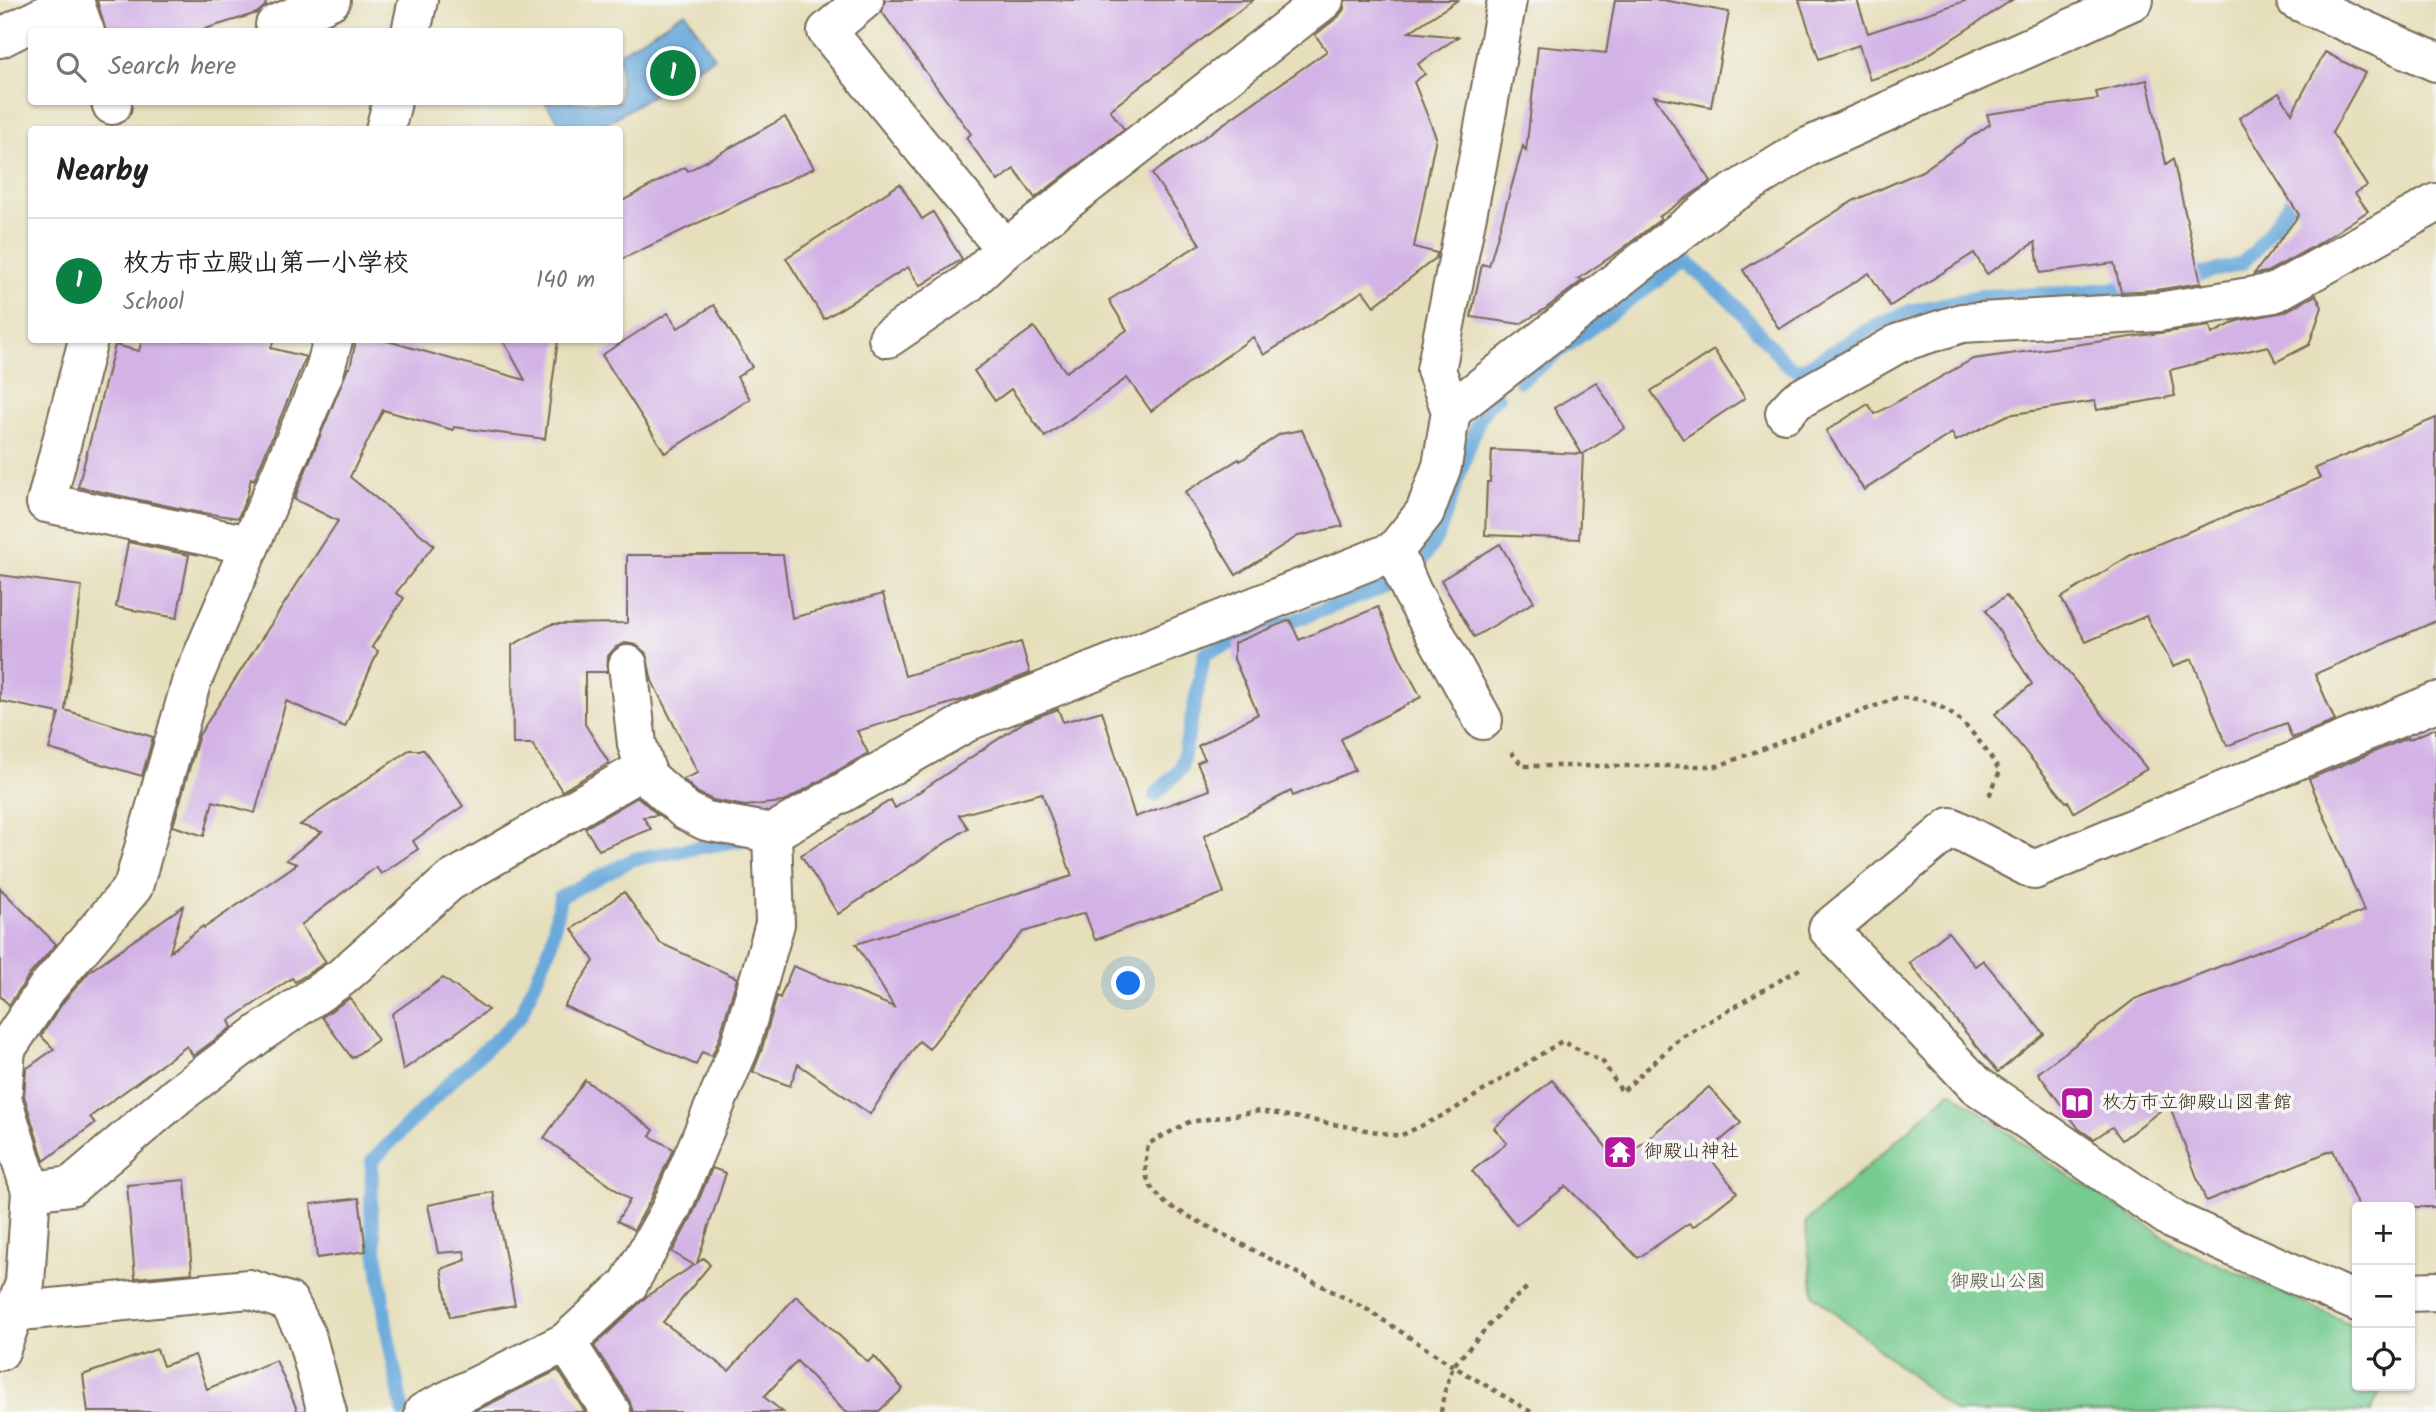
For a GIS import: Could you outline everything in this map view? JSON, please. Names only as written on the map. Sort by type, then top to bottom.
[{"type":"street","points":[[275,25],[331,0]]},
{"type":"street","points":[[412,28],[418,0]]},
{"type":"street","points":[[864,0],[827,31],[1005,249]]},
{"type":"street","points":[[888,338],[966,285],[1005,249],[1324,0]]},
{"type":"street","points":[[628,665],[637,744],[648,777],[686,811],[706,821],[772,833],[971,720],[1394,551],[1425,512],[1442,467],[1451,411],[1436,370],[1507,0]]},
{"type":"street","points":[[1451,411],[1714,205],[1806,148],[2134,0]]},
{"type":"street","points":[[2295,0],[2436,62]]},
{"type":"street","points":[[29,28],[78,11]]},
{"type":"street","points":[[0,38],[28,28]]},
{"type":"street","points":[[386,126],[391,105]]},
{"type":"street","points":[[1785,414],[1796,401],[1899,343],[1962,323],[2158,312],[2274,293],[2436,203]]},
{"type":"street","points":[[87,343],[46,503],[250,545]]},
{"type":"street","points":[[0,1351],[8,1311],[25,1283],[31,1191],[2,1099],[3,1046],[47,988],[132,887],[191,683],[324,373],[332,343]]},
{"type":"street","points":[[1394,551],[1412,592],[1483,720]]},
{"type":"street","points":[[2352,1300],[2175,1221],[1976,1085],[1828,929],[1951,827],[2034,870],[2436,702]]},
{"type":"street","points":[[31,1191],[71,1186],[188,1087],[342,976],[449,882],[645,768]]},
{"type":"street","points":[[424,1412],[566,1342],[628,1285],[671,1209],[735,1059],[775,924],[772,833]]},
{"type":"street","points":[[8,1311],[249,1289],[289,1302],[306,1335],[327,1412]]},
{"type":"street","points":[[2415,1292],[2436,1291]]},
{"type":"street","points":[[566,1342],[611,1412]]},
{"type":"path","points":[[1483,720],[1523,766],[1718,766],[1896,698],[1915,697],[1947,709],[1981,742],[2000,771]]},
{"type":"path","points":[[1531,1412],[1453,1366],[1368,1310],[1167,1205],[1145,1177],[1148,1144],[1189,1122],[1260,1111],[1400,1136],[1450,1112],[1562,1041],[1603,1062],[1622,1092],[1679,1039],[1765,991],[1842,943]]},
{"type":"path","points":[[1441,1412],[1453,1366],[1507,1305],[1530,1285]]},
{"type":"green space","name":"御殿山公園","points":[[1951,1091],[2060,1170],[2182,1248],[2352,1325],[2352,1391],[2380,1391],[2371,1412],[1955,1412],[1814,1295],[1805,1223]]},
{"type":"water","points":[[685,12],[714,57],[602,126],[562,126],[547,105],[623,105],[623,51]]},
{"type":"building","points":[[97,0],[265,0],[266,5],[257,13],[208,28],[105,28]]},
{"type":"building","points":[[885,0],[1253,0],[1110,110],[1124,129],[1035,198],[1014,169],[998,181],[966,138],[971,134],[882,12]]},
{"type":"building","points":[[1345,0],[1458,0],[1409,32],[1458,37],[1418,64],[1425,74],[1414,82],[1436,137],[1414,247],[1437,253],[1436,258],[1374,306],[1363,291],[1264,355],[1253,337],[1151,411],[1127,378],[1045,437],[1011,389],[995,401],[974,371],[1034,327],[1066,372],[1127,330],[1109,300],[1200,244],[1152,174],[1327,51],[1315,35],[1338,17],[1344,9]]},
{"type":"building","points":[[1615,0],[1663,0],[1729,12],[1711,107],[1654,96],[1711,181],[1578,279],[1583,280],[1545,309],[1520,324],[1471,317],[1482,264],[1489,266],[1523,146],[1526,151],[1538,46],[1606,53]]},
{"type":"building","points":[[1799,0],[1857,0],[1868,33],[1968,0],[2012,0],[1909,67],[1870,80],[1859,45],[1819,59]]},
{"type":"building","points":[[2325,52],[2365,73],[2332,133],[2367,186],[2355,193],[2368,211],[2318,244],[2267,272],[2254,274],[2299,215],[2239,118],[2279,93],[2292,113]]},
{"type":"building","points":[[2147,80],[2166,164],[2173,159],[2201,283],[2121,292],[2114,263],[2040,273],[2035,242],[1987,274],[1974,253],[1890,306],[1869,273],[1779,329],[1743,270],[1853,201],[1922,171],[1990,124],[1987,114],[2098,99],[2096,92]]},
{"type":"building","points":[[785,117],[814,168],[623,259],[623,200],[685,167],[688,171]]},
{"type":"building","points":[[900,184],[922,219],[933,212],[962,259],[920,286],[908,267],[824,319],[786,258]]},
{"type":"building","points":[[2316,295],[2322,307],[2309,345],[2276,362],[2268,346],[2170,370],[2175,396],[2097,410],[2095,401],[2008,415],[1956,441],[1952,433],[1864,490],[1826,431],[1868,404],[1875,414],[1973,359],[2210,326],[2212,334],[2237,321],[2284,312]]},
{"type":"building","points":[[714,305],[752,367],[737,377],[750,399],[665,453],[602,355],[668,313],[678,328]]},
{"type":"building","points":[[141,343],[273,343],[271,348],[306,357],[254,480],[251,478],[238,518],[78,487],[115,345],[139,351]]},
{"type":"building","points":[[355,343],[395,343],[525,380],[505,343],[558,343],[545,439],[454,427],[453,430],[383,410],[350,477],[434,545],[396,593],[404,598],[372,647],[378,651],[345,727],[286,701],[255,813],[213,801],[204,836],[173,826],[199,735],[338,521],[294,499],[350,368]]},
{"type":"building","points":[[1714,350],[1745,398],[1683,439],[1651,391]]},
{"type":"building","points":[[1596,382],[1625,428],[1583,454],[1579,539],[1485,535],[1487,482],[1490,482],[1492,450],[1582,454],[1554,408]]},
{"type":"building","points":[[2436,418],[2436,621],[2315,674],[2335,721],[2292,738],[2286,723],[2227,746],[2192,659],[2173,666],[2146,616],[2086,642],[2061,598],[2131,555],[2320,478],[2315,468]]},
{"type":"building","points":[[1302,430],[1343,526],[1298,536],[1236,575],[1185,492],[1239,459],[1240,461],[1280,434]]},
{"type":"building","points":[[128,542],[189,555],[177,618],[116,607]]},
{"type":"building","points":[[1500,544],[1534,602],[1474,637],[1441,580]]},
{"type":"building","points":[[627,555],[783,555],[792,618],[883,594],[905,676],[1021,642],[1030,673],[962,700],[857,731],[868,753],[783,802],[745,806],[713,800],[698,793],[683,779],[698,773],[652,681],[646,653],[636,645],[625,643],[616,647],[608,656],[607,672],[585,672],[585,724],[609,763],[562,791],[532,744],[513,744],[512,645],[552,624],[627,623]]},
{"type":"building","points":[[0,575],[82,586],[65,710],[153,737],[142,776],[49,749],[59,713],[0,701]]},
{"type":"building","points":[[2006,596],[2147,769],[2074,812],[2068,801],[2066,802],[1995,714],[2032,684],[1986,610]]},
{"type":"building","points":[[1378,607],[1421,697],[1341,739],[1355,770],[1293,796],[1291,791],[1204,836],[1224,893],[1095,940],[1085,913],[1023,932],[929,1049],[919,1041],[870,1114],[798,1064],[790,1086],[753,1072],[777,996],[780,998],[793,966],[894,1007],[856,944],[1072,876],[1042,793],[959,815],[968,828],[838,914],[801,855],[891,800],[895,808],[1024,722],[1058,709],[1063,722],[1102,711],[1135,817],[1210,790],[1197,763],[1205,759],[1198,746],[1258,714],[1234,659],[1234,643],[1290,620],[1299,640]]},
{"type":"building","points":[[2436,728],[2436,1207],[2415,1207],[2415,1202],[2356,1202],[2333,1150],[2206,1201],[2169,1104],[2122,1140],[2112,1127],[2094,1139],[2079,1129],[2038,1073],[2135,999],[2364,911],[2309,779],[2407,738],[2408,740]]},
{"type":"building","points":[[409,750],[424,750],[463,806],[413,841],[418,849],[381,874],[376,867],[301,925],[326,962],[295,982],[292,978],[229,1021],[232,1027],[193,1056],[187,1046],[90,1117],[95,1123],[44,1161],[24,1096],[26,1069],[54,1049],[41,1036],[64,1001],[90,971],[183,906],[170,952],[203,926],[204,928],[297,864],[286,860],[322,832],[300,825]]},
{"type":"building","points":[[638,797],[658,815],[643,817],[651,829],[599,850],[585,828]]},
{"type":"building","points":[[0,888],[56,944],[30,974],[9,1005],[0,996]]},
{"type":"building","points":[[624,892],[660,943],[737,978],[712,1056],[702,1052],[696,1065],[564,1006],[594,961],[572,929]]},
{"type":"building","points":[[1948,932],[1975,966],[1983,960],[2044,1034],[1998,1072],[1909,963]]},
{"type":"building","points":[[443,978],[488,1010],[403,1070],[392,1014]]},
{"type":"building","points":[[350,998],[378,1040],[352,1058],[322,1017]]},
{"type":"building","points":[[585,1080],[654,1130],[650,1136],[673,1149],[634,1230],[617,1221],[630,1200],[544,1138]]},
{"type":"building","points":[[1552,1080],[1619,1163],[1709,1087],[1741,1123],[1706,1153],[1737,1192],[1693,1227],[1689,1223],[1638,1258],[1566,1186],[1516,1225],[1472,1171],[1507,1143],[1494,1128]]},
{"type":"building","points":[[712,1168],[726,1173],[697,1263],[704,1258],[710,1265],[663,1322],[729,1371],[796,1296],[868,1362],[874,1356],[903,1389],[878,1412],[845,1412],[797,1361],[764,1397],[783,1412],[633,1412],[629,1400],[594,1346],[647,1296],[694,1265],[672,1252],[691,1218]]},
{"type":"building","points":[[185,1180],[192,1273],[135,1278],[127,1185]]},
{"type":"building","points":[[493,1192],[515,1305],[450,1317],[441,1269],[466,1260],[464,1251],[438,1253],[428,1205]]},
{"type":"building","points":[[359,1198],[366,1251],[317,1258],[311,1204]]},
{"type":"building","points":[[157,1349],[163,1366],[195,1355],[207,1389],[276,1360],[298,1412],[88,1412],[83,1375]]},
{"type":"building","points":[[558,1370],[585,1412],[473,1412]]},
{"type":"waterway","points":[[2182,279],[2241,264],[2256,250],[2301,188]]},
{"type":"waterway","points":[[1520,381],[1685,261],[1731,301],[1787,365],[1797,370],[1807,367],[1874,326],[1910,311],[1980,296],[2063,293],[2138,286]]},
{"type":"waterway","points":[[1155,795],[1181,769],[1205,653],[1375,591],[1419,566],[1438,536],[1477,424],[1488,405],[1498,397]]},
{"type":"waterway","points":[[403,1412],[387,1331],[371,1213],[372,1161],[455,1077],[520,1017],[551,945],[560,897],[634,859],[741,840]]},
{"type":"place","name":"枚方市立殿山第一小学校","points":[[673,73]]},
{"type":"place","name":"枚方市立御殿山図書館","points":[[2077,1103]]},
{"type":"place","name":"御殿山神社","points":[[1620,1152]]}]
